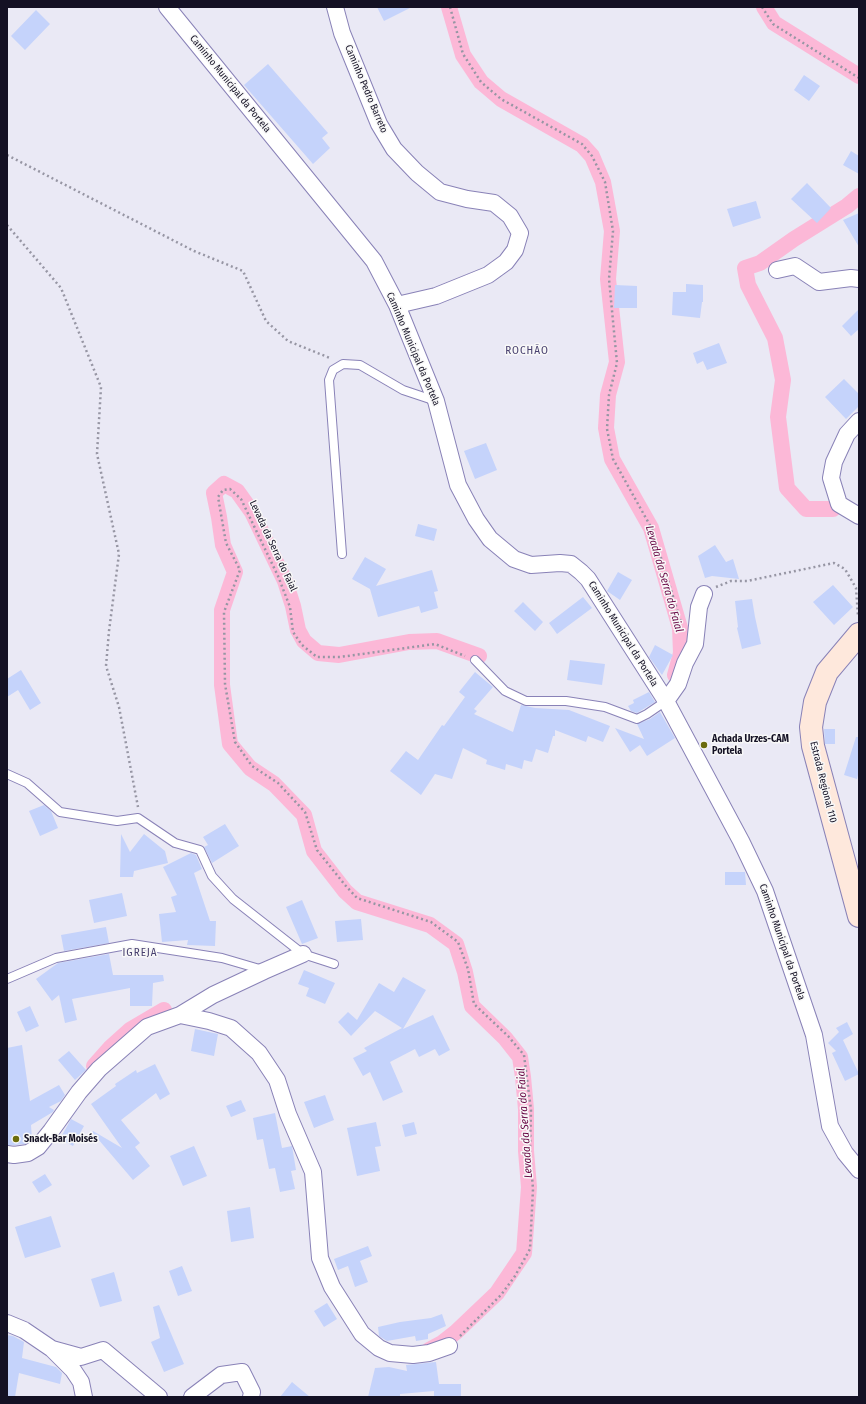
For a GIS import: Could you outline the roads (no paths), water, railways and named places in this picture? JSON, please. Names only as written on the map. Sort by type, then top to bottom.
[{"type":"main road","name":"Estrada Regional 110","points":[[859,634],[827,672],[815,702],[811,727],[813,746],[859,916]]},
{"type":"street","name":"Caminho Municipal da Portela","points":[[167,7],[374,261],[397,305],[436,401],[458,485],[476,519],[490,539],[514,559],[531,565],[560,563],[571,564],[582,572],[588,579],[666,701],[741,841],[765,891],[814,1036],[830,1126],[845,1153],[859,1170]]},
{"type":"street","name":"Caminho Pedro Barreto","points":[[335,7],[342,33],[379,124],[394,149],[417,173],[440,192],[467,199],[494,203],[510,216],[520,233],[515,250],[506,262],[488,275],[436,296],[397,305]]},
{"type":"street","points":[[777,270],[795,266],[819,282],[851,278],[859,279]]},
{"type":"street","points":[[859,421],[847,434],[834,462],[831,478],[839,504],[859,516]]},
{"type":"street","points":[[666,701],[678,684],[685,663],[695,644],[699,607],[704,594]]},
{"type":"street","points":[[7,1154],[14,1155],[28,1153],[38,1147],[51,1132],[79,1092],[99,1069],[146,1027],[180,1015],[213,995],[303,954]]},
{"type":"street","points":[[180,1015],[209,1021],[231,1028],[259,1053],[277,1080],[288,1114],[313,1172],[320,1258],[332,1287],[362,1334],[379,1348],[390,1353],[413,1355],[429,1353],[449,1346]]},
{"type":"street","points":[[7,1323],[24,1330],[52,1349],[73,1370],[81,1382],[84,1397]]},
{"type":"street","points":[[52,1349],[81,1357],[103,1350],[159,1397]]},
{"type":"street","points":[[192,1397],[221,1376],[242,1372],[252,1392],[251,1397]]},
{"type":"lane","points":[[342,554],[329,380],[333,370],[343,364],[360,365],[403,390],[436,401]]},
{"type":"lane","points":[[475,660],[505,691],[526,701],[566,701],[605,707],[637,719],[666,701]]},
{"type":"lane","points":[[7,774],[27,783],[60,812],[117,821],[138,818],[175,843],[200,850],[212,876],[233,899],[303,954],[334,964]]},
{"type":"lane","points":[[7,979],[56,958],[132,944],[222,958],[264,971]]},
{"type":"waterway","name":"Levada da Serra do Faial","points":[[449,7],[463,55],[481,82],[501,99],[582,145],[592,156],[603,182],[612,231],[608,279],[617,362],[608,395],[606,428],[612,459],[651,528],[680,628],[681,653],[675,675]]},
{"type":"waterway","name":"Levada da Serra do Faial","points":[[764,7],[774,23],[859,76]]},
{"type":"waterway","points":[[833,509],[806,509],[787,488],[778,417],[783,380],[775,338],[748,285],[745,268],[760,263],[794,239],[847,206],[859,196]]},
{"type":"waterway","name":"Levada da Serra do Faial","points":[[429,1350],[442,1343],[456,1332],[497,1293],[524,1253],[529,1187],[526,1151],[526,1109],[520,1057],[505,1038],[472,1006],[465,972],[456,944],[430,925],[357,902],[345,891],[314,851],[304,815],[274,784],[250,768],[230,744],[222,685],[222,610],[235,572],[223,545],[214,493],[224,484],[237,491],[252,512],[285,581],[293,606],[298,630],[304,641],[318,653],[339,655],[409,642],[437,641],[479,656]]},
{"type":"waterway","name":"Levada da Serra do Faial","points":[[94,1066],[110,1048],[130,1030],[164,1010]]},
{"type":"place","name":"Achada Urzes-CAM Portela","points":[[704,745]]},
{"type":"place","name":"Snack-Bar Moisés","points":[[16,1139]]},
{"type":"district","name":"ROCHÃO","points":[[527,351]]},
{"type":"district","name":"IGREJA","points":[[140,953]]}]
